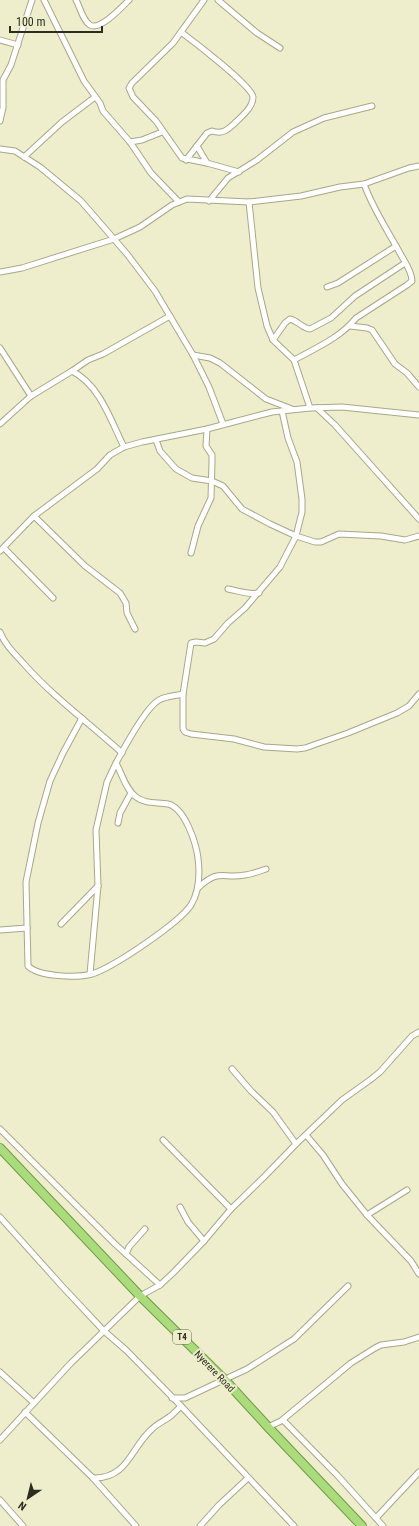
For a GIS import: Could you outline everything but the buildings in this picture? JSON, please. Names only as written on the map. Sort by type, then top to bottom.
[{"type":"highway","name":"Nyerere Road","points":[[0,1148],[140,1296],[225,1380],[362,1526]]},
{"type":"street","points":[[0,121],[3,108],[3,80],[18,45],[32,0]]},
{"type":"street","points":[[44,0],[84,81],[106,116],[118,126],[151,173],[178,202]]},
{"type":"street","points":[[76,0],[88,23],[94,26],[98,26],[105,22],[129,0]]},
{"type":"street","points":[[204,0],[164,53],[132,82],[129,88],[133,97],[156,121],[162,132],[180,155],[186,160],[207,163],[239,172]]},
{"type":"street","points":[[218,0],[257,33],[280,48]]},
{"type":"street","points":[[181,32],[238,78],[251,91],[253,96],[248,108],[233,124],[221,132],[210,131],[186,160]]},
{"type":"street","points":[[0,40],[18,45]]},
{"type":"street","points":[[24,157],[62,122],[95,97]]},
{"type":"street","points":[[209,201],[223,182],[257,160],[293,132],[324,118],[372,106]]},
{"type":"street","points":[[130,142],[142,140],[162,132]]},
{"type":"street","points":[[197,146],[207,163]]},
{"type":"street","points":[[0,149],[15,151],[81,201],[114,239],[155,292],[170,316],[193,355],[209,387],[224,424]]},
{"type":"street","points":[[0,272],[22,268],[114,239],[140,227],[178,202],[187,199],[249,202],[301,196],[340,187],[364,184],[409,168],[419,166]]},
{"type":"street","points":[[294,360],[316,350],[350,326],[356,318],[410,283],[412,279],[405,262],[371,201],[364,184]]},
{"type":"street","points":[[249,202],[258,288],[267,326],[273,340],[294,360],[310,408]]},
{"type":"street","points":[[327,287],[338,283],[396,246]]},
{"type":"street","points":[[273,340],[285,323],[290,319],[301,327],[310,329],[324,322],[355,296],[405,262]]},
{"type":"street","points":[[0,424],[31,396],[72,372],[88,360],[104,354],[170,316]]},
{"type":"street","points":[[350,326],[372,330],[395,364],[409,375],[419,387]]},
{"type":"street","points":[[0,348],[31,396]]},
{"type":"street","points":[[193,355],[210,358],[220,363],[266,399],[293,410]]},
{"type":"street","points":[[72,372],[88,382],[95,390],[124,447]]},
{"type":"street","points":[[53,598],[2,550],[34,516],[97,468],[110,455],[124,447],[282,411],[310,408],[342,407],[418,416]]},
{"type":"street","points":[[317,408],[335,425],[419,518]]},
{"type":"street","points":[[282,411],[288,438],[297,462],[302,499],[302,512],[296,536],[280,567],[259,593],[228,623],[214,640],[205,643],[191,643],[183,694],[183,729],[192,734],[234,739],[264,747],[297,749],[348,734],[397,713],[409,706],[419,694]]},
{"type":"street","points":[[191,553],[198,526],[211,498],[212,455],[206,446],[207,429]]},
{"type":"street","points":[[156,440],[158,446],[176,469],[192,478],[212,481],[223,486],[242,508],[270,524],[296,536],[315,542],[321,542],[339,534],[382,536],[405,540],[419,536]]},
{"type":"street","points":[[34,516],[85,566],[120,593],[126,603],[127,613],[135,629]]},
{"type":"street","points":[[228,590],[251,594],[259,593]]},
{"type":"street","points":[[0,632],[11,650],[54,695],[122,752]]},
{"type":"street","points":[[90,974],[98,886],[96,830],[107,782],[132,735],[154,704],[163,698],[183,694]]},
{"type":"street","points":[[82,718],[62,753],[50,781],[38,823],[26,882],[28,966],[30,969],[37,972],[53,975],[81,976],[90,974],[116,962],[170,926],[186,913],[198,888],[198,856],[186,821],[171,805],[142,800],[131,792],[116,763]]},
{"type":"street","points":[[118,823],[120,813],[131,792]]},
{"type":"street","points":[[198,888],[207,879],[218,875],[245,876],[266,869]]},
{"type":"street","points":[[61,924],[98,886]]},
{"type":"street","points":[[0,930],[27,928]]},
{"type":"street","points":[[0,1440],[70,1364],[140,1296],[160,1285],[204,1241],[231,1209],[296,1144],[342,1100],[380,1072],[412,1036],[419,1032]]},
{"type":"street","points":[[232,1069],[272,1112],[286,1133],[296,1144]]},
{"type":"street","points":[[0,1129],[126,1254],[160,1285]]},
{"type":"street","points":[[306,1135],[320,1151],[342,1184],[368,1215],[411,1261],[419,1274]]},
{"type":"street","points":[[163,1140],[231,1209]]},
{"type":"street","points":[[368,1215],[407,1190]]},
{"type":"street","points":[[180,1207],[188,1222],[204,1241]]},
{"type":"street","points":[[0,1217],[104,1331],[126,1350],[181,1406],[294,1526]]},
{"type":"street","points":[[126,1254],[129,1247],[145,1229]]},
{"type":"street","points":[[172,1398],[185,1398],[225,1380],[246,1369],[294,1339],[348,1286]]},
{"type":"street","points":[[268,1427],[283,1420],[351,1363],[375,1348],[381,1345],[404,1342],[419,1337]]},
{"type":"street","points":[[0,1372],[34,1403]]},
{"type":"street","points":[[93,1478],[108,1477],[114,1474],[134,1453],[151,1429],[172,1415],[181,1406]]},
{"type":"street","points":[[25,1412],[93,1478],[136,1526]]},
{"type":"street","points":[[283,1420],[338,1476],[383,1526]]},
{"type":"street","points":[[376,1518],[419,1472]]},
{"type":"street","points":[[200,1526],[219,1505],[248,1478]]},
{"type":"street","points":[[1,1504],[23,1526]]}]
